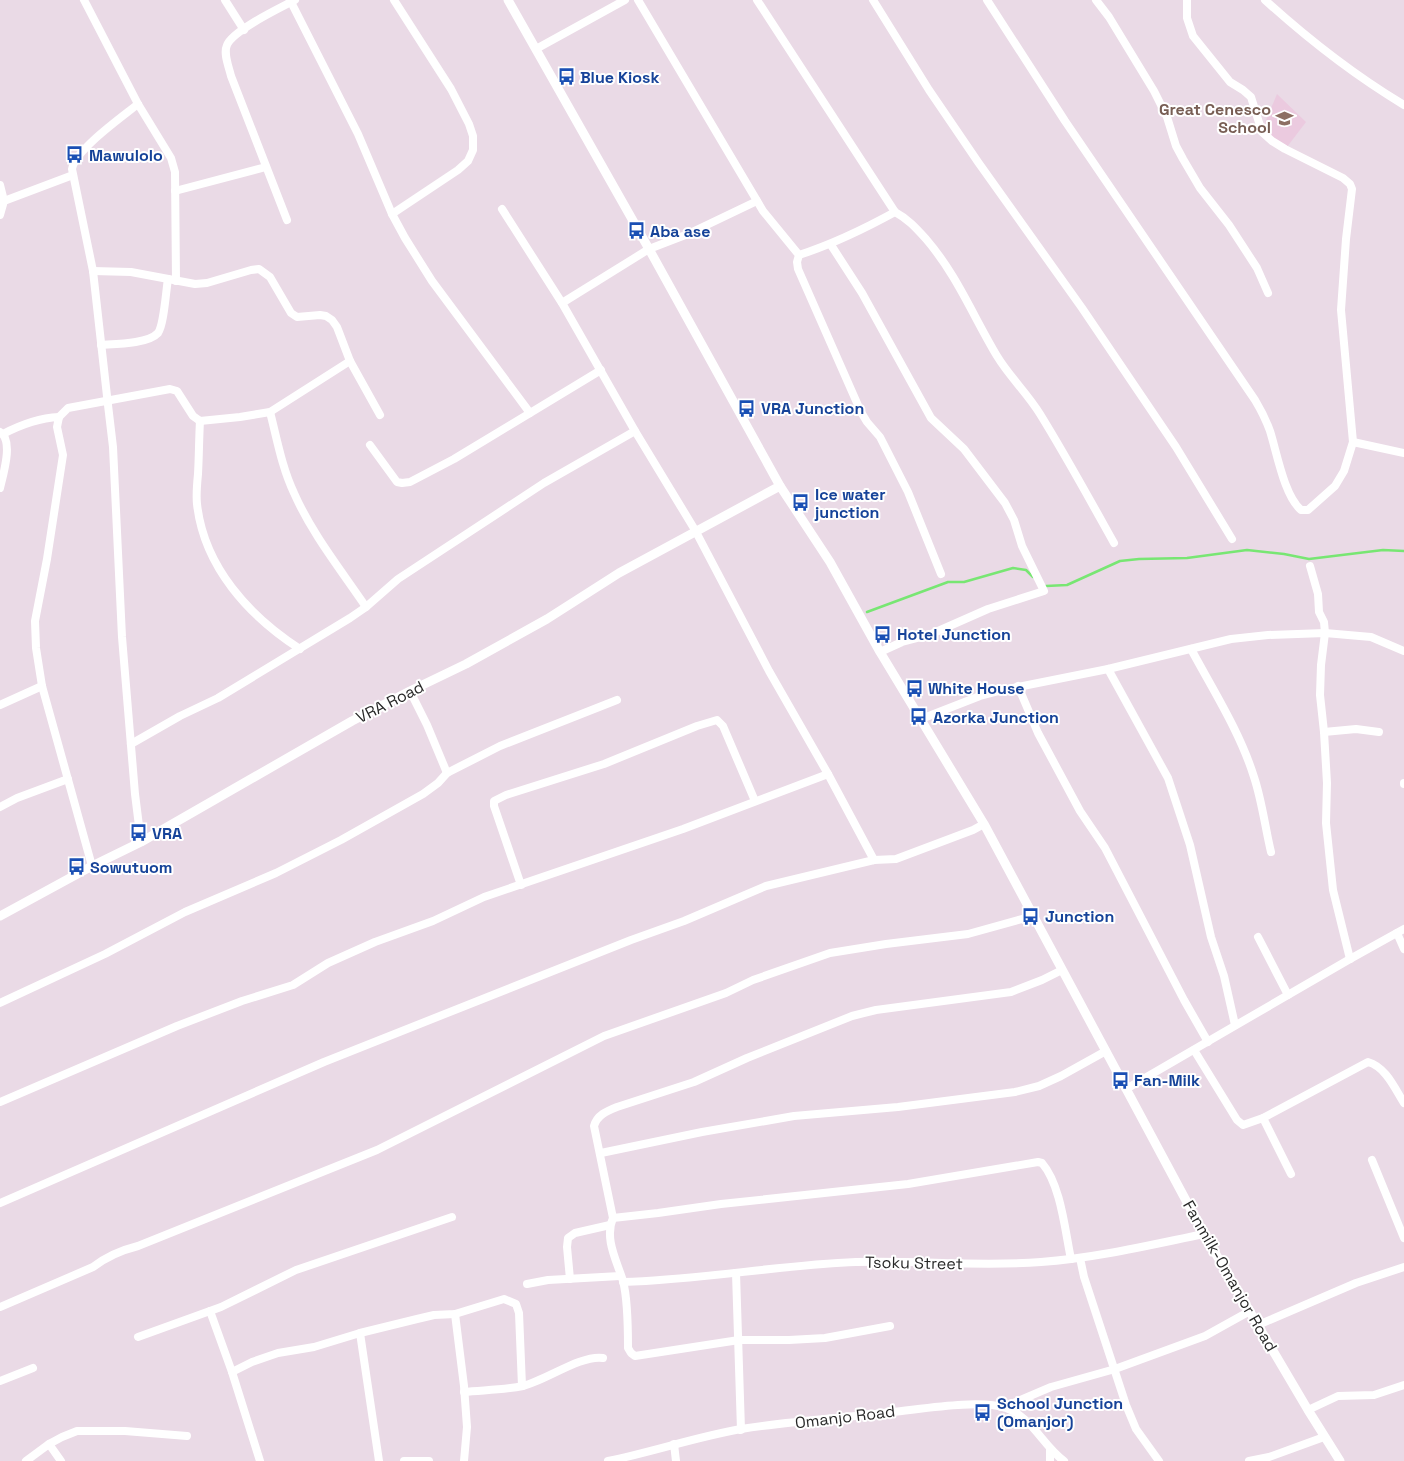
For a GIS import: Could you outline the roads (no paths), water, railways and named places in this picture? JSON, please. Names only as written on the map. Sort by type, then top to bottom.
[{"type":"street","points":[[84,0],[138,104],[171,158],[175,172],[172,280],[158,332],[148,338],[135,342],[101,345]]},
{"type":"street","points":[[225,0],[244,30]]},
{"type":"street","points":[[392,214],[458,170],[468,161],[473,150],[472,136],[462,109],[394,0]]},
{"type":"street","name":"Fanmilk-Omanjor Road","points":[[508,0],[780,486],[830,562],[880,652],[984,824],[1204,1234],[1340,1461]]},
{"type":"street","points":[[536,49],[625,0]]},
{"type":"street","points":[[638,0],[757,201],[770,221],[799,256]]},
{"type":"street","points":[[757,0],[895,212],[905,217],[914,225],[936,251],[958,282],[998,357],[1025,391],[1040,414],[1114,543]]},
{"type":"street","points":[[873,0],[929,90],[1082,308],[1176,447],[1232,539]]},
{"type":"street","points":[[987,0],[1065,122],[1255,400],[1269,430],[1281,471],[1296,506],[1302,510],[1308,510],[1315,506],[1335,486],[1344,471],[1353,442],[1341,310],[1352,189],[1350,184],[1343,178],[1279,145],[1262,132],[1251,97],[1230,82],[1193,36],[1187,18],[1187,0]]},
{"type":"street","points":[[1096,0],[1109,17],[1154,91],[1167,117],[1176,146],[1200,188],[1229,226],[1257,268],[1268,293]]},
{"type":"street","points":[[1265,0],[1337,60],[1381,92],[1404,105]]},
{"type":"street","points":[[287,220],[231,76],[226,46],[231,39],[244,30],[293,1],[358,134],[392,214],[417,258],[530,413]]},
{"type":"street","points":[[138,104],[83,150],[73,164],[73,175],[94,271],[113,447],[122,637],[141,842]]},
{"type":"street","points":[[175,191],[266,167]]},
{"type":"street","points":[[4,201],[73,175]]},
{"type":"street","points":[[0,185],[4,201],[0,215]]},
{"type":"street","points":[[562,303],[649,249],[688,234],[757,201]]},
{"type":"street","points":[[502,210],[562,303],[635,431],[695,530],[769,671],[828,774],[874,860]]},
{"type":"street","points":[[799,256],[831,245],[895,212]]},
{"type":"street","points":[[831,245],[862,293],[928,413],[964,449],[1005,502],[1014,520],[1022,546],[1044,591],[988,609],[929,635],[902,642],[880,652]]},
{"type":"street","points":[[799,256],[797,262],[800,274],[834,352],[866,422],[880,437],[901,475],[941,574]]},
{"type":"street","points":[[94,271],[131,272],[201,284],[259,269],[270,277],[292,314],[297,317],[320,315],[332,320],[337,327],[350,360],[380,415]]},
{"type":"street","points":[[92,866],[42,686],[36,648],[35,621],[47,559],[63,455],[57,427],[60,417],[68,408],[170,388],[177,391],[193,416],[200,421],[270,412],[350,360]]},
{"type":"street","points":[[370,445],[397,482],[410,482],[454,459],[601,370]]},
{"type":"street","points":[[270,412],[294,494],[320,540],[366,607]]},
{"type":"street","points":[[0,488],[4,472],[7,442],[2,433],[38,419],[60,417]]},
{"type":"street","points":[[200,421],[197,502],[201,529],[209,551],[222,574],[243,601],[274,631],[300,648]]},
{"type":"street","points":[[131,744],[180,716],[218,698],[300,648],[366,607],[398,580],[544,483],[635,431]]},
{"type":"street","points":[[1353,442],[1404,453]]},
{"type":"street","name":"VRA Road","points":[[0,916],[92,866],[141,842],[294,753],[518,636],[619,573],[695,530],[780,486]]},
{"type":"street","points":[[1310,566],[1318,594],[1319,612],[1324,622],[1326,634],[1321,666],[1320,695],[1327,783],[1326,823],[1333,890],[1350,959]]},
{"type":"street","points":[[922,720],[980,696],[1018,686],[1108,669],[1231,639],[1268,635],[1326,634],[1371,637],[1404,651]]},
{"type":"street","points":[[1191,649],[1247,757],[1254,776],[1271,852]]},
{"type":"street","points":[[1108,669],[1172,788],[1190,845],[1210,938],[1224,976],[1235,1025]]},
{"type":"street","points":[[0,705],[42,686]]},
{"type":"street","points":[[1018,686],[1038,733],[1080,811],[1105,848],[1184,1000],[1208,1042]]},
{"type":"street","points":[[410,691],[427,724],[447,773]]},
{"type":"street","points":[[0,1003],[105,954],[185,912],[276,873],[333,844],[423,794],[438,783],[447,773],[500,746],[617,700]]},
{"type":"street","points":[[521,885],[494,806],[494,801],[506,795],[604,764],[697,726],[717,720],[723,726],[756,801]]},
{"type":"street","points":[[1324,732],[1356,729],[1379,732]]},
{"type":"street","points":[[0,1102],[177,1026],[242,1001],[293,985],[328,963],[375,942],[433,921],[484,897],[683,829],[828,774]]},
{"type":"street","points":[[0,807],[17,798],[68,779]]},
{"type":"street","points":[[0,1203],[324,1062],[684,921],[766,886],[874,860],[896,859],[973,830],[984,824]]},
{"type":"street","points":[[0,1307],[36,1293],[121,1252],[377,1150],[604,1036],[726,993],[754,980],[830,953],[968,934],[1033,916]]},
{"type":"street","points":[[1126,1089],[1401,931],[1404,949]]},
{"type":"street","points":[[1258,938],[1288,995]]},
{"type":"street","points":[[890,1326],[825,1338],[739,1340],[635,1356],[628,1348],[621,1279],[612,1253],[611,1222],[601,1153],[594,1126],[596,1121],[599,1117],[617,1107],[694,1082],[747,1058],[852,1016],[876,1010],[1011,992],[1062,970]]},
{"type":"street","points":[[1194,1050],[1240,1124],[1247,1124],[1263,1118],[1368,1062],[1376,1064],[1382,1070],[1404,1103]]},
{"type":"street","points":[[601,1153],[702,1132],[794,1116],[898,1108],[1015,1092],[1039,1086],[1106,1051]]},
{"type":"street","points":[[1263,1118],[1291,1174]]},
{"type":"street","points":[[1372,1160],[1404,1238]]},
{"type":"street","points":[[570,1279],[568,1238],[575,1233],[611,1222],[729,1203],[908,1184],[1038,1162],[1042,1163],[1047,1170],[1056,1193],[1071,1259]]},
{"type":"street","points":[[138,1336],[210,1312],[296,1270],[452,1217]]},
{"type":"street","name":"Tsoku Street","points":[[527,1284],[548,1280],[570,1279],[656,1281],[815,1264],[857,1262],[970,1265],[1039,1262],[1080,1258],[1204,1234]]},
{"type":"street","points":[[1080,1258],[1087,1286],[1126,1405],[1136,1428],[1159,1461]]},
{"type":"street","points":[[1258,1325],[1356,1283],[1404,1268]]},
{"type":"street","points":[[736,1273],[741,1430]]},
{"type":"street","points":[[232,1372],[252,1362],[278,1353],[314,1347],[360,1333],[434,1315],[455,1314],[504,1299],[516,1304],[519,1313],[522,1386]]},
{"type":"street","points":[[1004,1407],[1051,1388],[1115,1369],[1205,1336],[1250,1311]]},
{"type":"street","points":[[210,1312],[232,1372],[260,1461]]},
{"type":"street","points":[[455,1314],[467,1427],[464,1461]]},
{"type":"street","points":[[360,1333],[379,1461]]},
{"type":"street","points":[[464,1392],[522,1386],[590,1358],[603,1358]]},
{"type":"street","points":[[0,1381],[32,1368]]},
{"type":"street","points":[[1308,1410],[1338,1396],[1374,1396],[1404,1385]]},
{"type":"street","name":"Omanjo Road","points":[[608,1461],[674,1444],[741,1430],[936,1407],[980,1404],[1004,1407],[1012,1411],[1025,1420],[1050,1449],[1064,1461]]},
{"type":"street","points":[[26,1461],[49,1444],[70,1433],[89,1430],[187,1436]]},
{"type":"street","points":[[1249,1461],[1261,1460],[1324,1437]]},
{"type":"street","points":[[49,1444],[61,1461]]},
{"type":"street","points":[[674,1444],[676,1461]]},
{"type":"street","points":[[1050,1449],[1050,1461]]},
{"type":"street","points":[[404,1461],[429,1461]]},
{"type":"waterway","points":[[1046,586],[1067,585],[1120,561],[1139,559],[1187,558],[1247,550],[1309,559],[1383,550],[1404,551]]},
{"type":"waterway","points":[[867,612],[948,582],[964,582],[1013,568],[1026,570],[1033,577]]},
{"type":"place","name":"Blue Kiosk","points":[[566,77]]},
{"type":"place","name":"Great Cenesco School","points":[[1285,118]]},
{"type":"place","name":"Mawulolo","points":[[75,155]]},
{"type":"place","name":"Aba ase","points":[[636,231]]},
{"type":"place","name":"VRA Junction","points":[[747,408]]},
{"type":"place","name":"Ice water junction","points":[[801,503]]},
{"type":"place","name":"Hotel Junction","points":[[883,634]]},
{"type":"place","name":"White House","points":[[914,688]]},
{"type":"place","name":"Azorka Junction","points":[[919,717]]},
{"type":"place","name":"VRA","points":[[138,833]]},
{"type":"place","name":"Sowutuom","points":[[76,867]]},
{"type":"place","name":"Junction","points":[[1031,916]]},
{"type":"place","name":"Fan-Milk","points":[[1120,1080]]},
{"type":"place","name":"School Junction (Omanjor)","points":[[983,1412]]}]
